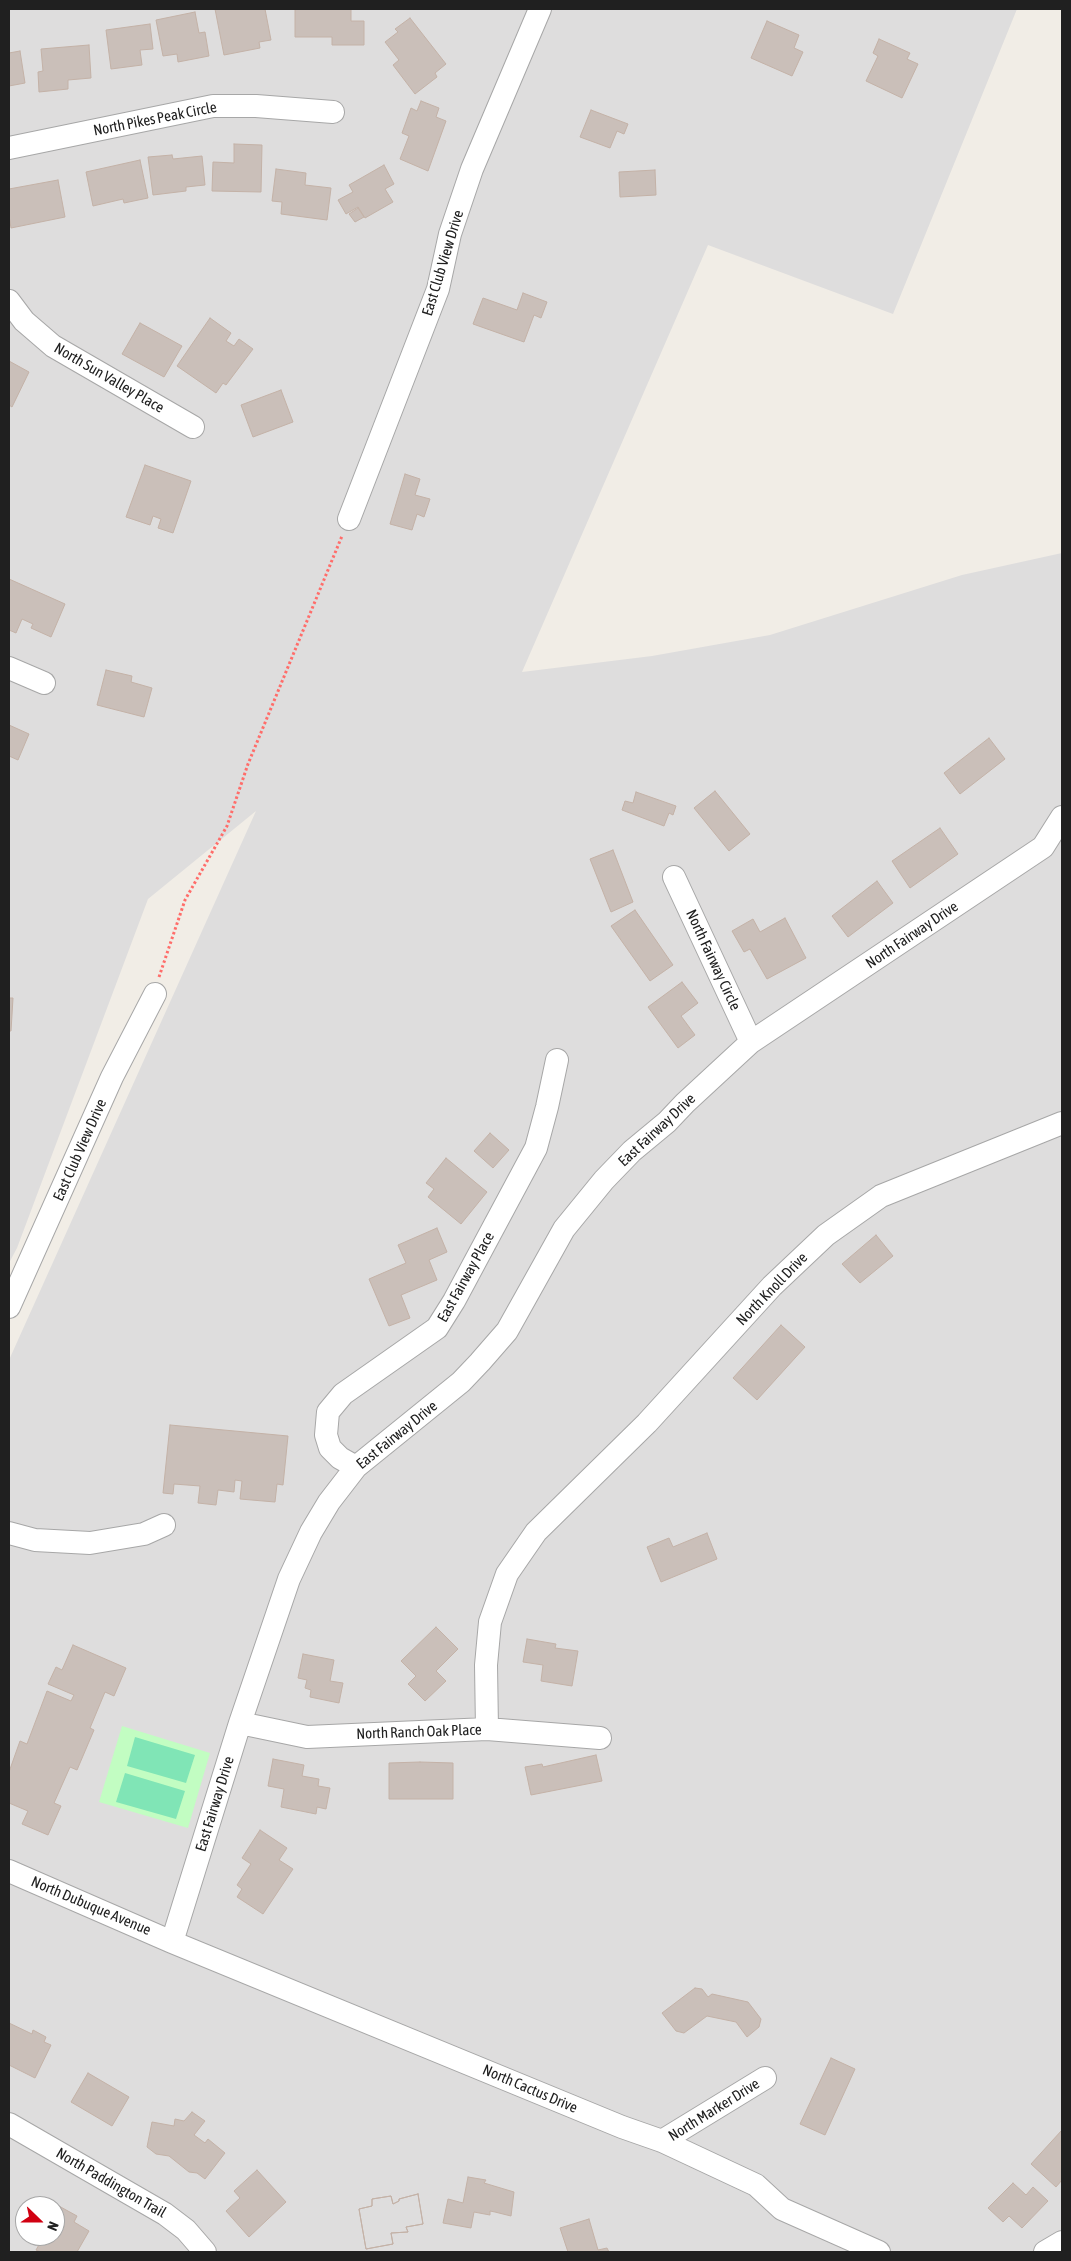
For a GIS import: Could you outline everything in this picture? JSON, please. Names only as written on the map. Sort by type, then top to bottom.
[{"type":"street","name":"East Club View Drive","points":[[349,519],[438,289],[450,234],[472,169],[540,9]]},
{"type":"street","name":"North Pikes Peak Circle","points":[[9,148],[213,106],[256,106],[333,112]]},
{"type":"street","name":"North Sun Valley Place","points":[[9,301],[24,321],[53,346],[193,427]]},
{"type":"street","points":[[9,668],[44,683]]},
{"type":"street","name":"North Fairway Drive","points":[[752,1042],[1043,847],[1062,817]]},
{"type":"street","name":"North Fairway Circle","points":[[674,877],[752,1042]]},
{"type":"street","name":"East Club View Drive","points":[[9,1306],[112,1077],[155,994]]},
{"type":"street","name":"East Fairway Drive","points":[[172,1942],[240,1723],[289,1578],[324,1510],[356,1467],[461,1382],[507,1331],[564,1229],[604,1180],[632,1151],[667,1122],[752,1042]]},
{"type":"street","name":"East Fairway Place","points":[[356,1467],[340,1458],[330,1448],[326,1435],[328,1412],[343,1394],[437,1328],[454,1301],[536,1148],[557,1060]]},
{"type":"street","name":"North Knoll Drive","points":[[487,1729],[486,1665],[490,1622],[507,1574],[536,1532],[647,1423],[772,1286],[826,1235],[880,1196],[1062,1123]]},
{"type":"street","points":[[9,1534],[35,1540],[90,1543],[144,1534],[164,1525]]},
{"type":"street","name":"North Ranch Oak Place","points":[[240,1723],[307,1737],[487,1729],[600,1738]]},
{"type":"street","name":"North Dubuque Avenue","points":[[9,1871],[172,1942]]},
{"type":"street","name":"North Cactus Drive","points":[[172,1942],[613,2124],[662,2141],[756,2185],[782,2209],[879,2252]]},
{"type":"street","name":"North Marker Drive","points":[[662,2141],[765,2078]]},
{"type":"street","name":"North Paddington Trail","points":[[9,2124],[165,2214],[186,2230],[205,2252]]},
{"type":"street","points":[[1045,2252],[1062,2242]]},
{"type":"path","points":[[155,994],[164,960],[185,900],[227,826],[248,764],[349,519]]},
{"type":"shaded area","points":[[9,9],[1017,9],[893,314],[708,245],[522,672],[652,656],[770,635],[962,575],[1062,553],[1062,2252],[9,2252],[9,1360],[256,811],[148,899],[17,1248],[9,1263]]},
{"type":"green space","points":[[122,1726],[210,1753],[188,1828],[99,1802]]},
{"type":"green space","points":[[135,1737],[195,1755],[186,1783],[127,1766]]},
{"type":"green space","points":[[125,1773],[185,1791],[176,1819],[116,1802]]},
{"type":"building","points":[[215,9],[265,9],[271,40],[259,42],[260,48],[224,55]]},
{"type":"building","points":[[295,9],[351,9],[351,21],[364,21],[364,45],[332,45],[332,37],[295,37]]},
{"type":"building","points":[[195,12],[199,33],[205,32],[209,56],[178,62],[177,54],[163,56],[156,20]]},
{"type":"building","points":[[410,18],[446,64],[435,73],[437,77],[415,94],[393,65],[399,60],[385,42],[398,32],[395,29]]},
{"type":"building","points":[[767,21],[799,35],[794,48],[803,52],[792,76],[751,58]]},
{"type":"building","points":[[150,24],[153,49],[140,50],[142,65],[111,69],[106,30]]},
{"type":"building","points":[[879,39],[910,53],[907,59],[918,64],[902,98],[866,81],[878,56],[873,53]]},
{"type":"building","points":[[89,45],[91,78],[68,80],[68,89],[39,92],[38,72],[43,71],[41,49]]},
{"type":"building","points":[[20,51],[25,83],[9,86],[9,53]]},
{"type":"building","points":[[421,101],[439,108],[436,117],[446,121],[428,171],[400,159],[409,136],[402,133],[411,108],[417,111]]},
{"type":"building","points":[[591,110],[628,124],[624,134],[617,131],[610,148],[580,137]]},
{"type":"building","points":[[234,144],[262,145],[261,192],[212,191],[213,162],[234,163]]},
{"type":"building","points":[[172,155],[173,159],[202,156],[205,185],[186,187],[186,191],[153,195],[148,157]]},
{"type":"building","points":[[140,160],[148,198],[124,203],[123,199],[93,206],[86,172]]},
{"type":"building","points":[[384,165],[394,184],[385,189],[393,202],[365,218],[358,207],[346,214],[338,200],[353,192],[349,185]]},
{"type":"building","points":[[276,169],[306,173],[305,185],[331,188],[327,220],[281,214],[282,202],[272,201]]},
{"type":"building","points":[[655,170],[656,195],[620,197],[619,172]]},
{"type":"building","points":[[58,180],[65,217],[11,228],[9,189]]},
{"type":"building","points":[[358,208],[364,217],[355,222],[349,214]]},
{"type":"building","points":[[523,293],[547,302],[541,318],[534,315],[524,342],[473,324],[483,298],[517,310]]},
{"type":"building","points":[[210,318],[231,333],[226,341],[234,346],[239,339],[253,349],[226,385],[223,383],[216,393],[177,366]]},
{"type":"building","points":[[140,323],[182,346],[164,377],[122,354]]},
{"type":"building","points":[[9,361],[29,372],[12,407],[9,405]]},
{"type":"building","points":[[281,390],[293,422],[253,437],[241,405]]},
{"type":"building","points":[[145,465],[191,481],[173,533],[158,528],[161,519],[153,516],[150,525],[126,517]]},
{"type":"building","points":[[405,474],[420,479],[415,495],[430,499],[424,517],[417,514],[412,530],[390,524]]},
{"type":"building","points":[[9,579],[65,604],[51,637],[31,628],[33,624],[22,619],[16,633],[9,630]]},
{"type":"building","points":[[106,670],[132,676],[131,682],[152,688],[144,717],[97,705]]},
{"type":"building","points":[[9,725],[29,734],[18,760],[9,756]]},
{"type":"building","points":[[989,738],[1005,759],[960,794],[944,773]]},
{"type":"building","points":[[715,791],[750,834],[729,851],[694,808]]},
{"type":"building","points":[[636,792],[676,806],[673,815],[669,813],[664,826],[622,810],[625,801],[633,803]]},
{"type":"building","points":[[940,828],[958,854],[910,888],[892,861]]},
{"type":"building","points":[[613,850],[633,902],[611,912],[590,859]]},
{"type":"building","points":[[877,881],[893,903],[848,937],[832,916]]},
{"type":"building","points":[[635,910],[673,965],[650,981],[611,926]]},
{"type":"building","points":[[785,918],[806,958],[767,979],[750,949],[744,952],[732,931],[753,919],[760,932]]},
{"type":"building","points":[[682,982],[698,1003],[681,1016],[695,1035],[678,1048],[648,1007]]},
{"type":"building","points":[[9,998],[13,998],[11,1031],[9,1031]]},
{"type":"building","points":[[490,1133],[509,1150],[493,1168],[474,1151]]},
{"type":"building","points":[[446,1158],[487,1192],[461,1224],[428,1197],[434,1189],[426,1183]]},
{"type":"building","points":[[437,1228],[447,1252],[429,1260],[437,1280],[401,1295],[410,1318],[389,1326],[369,1279],[406,1263],[398,1245]]},
{"type":"building","points":[[876,1235],[893,1256],[860,1283],[842,1264]]},
{"type":"building","points":[[781,1325],[805,1347],[757,1400],[733,1378]]},
{"type":"building","points":[[170,1425],[288,1436],[283,1485],[277,1484],[275,1502],[240,1499],[242,1481],[235,1480],[234,1492],[218,1490],[216,1505],[198,1503],[200,1486],[174,1484],[173,1494],[163,1493]]},
{"type":"building","points":[[707,1533],[717,1559],[661,1582],[647,1547],[669,1538],[673,1547]]},
{"type":"building","points":[[436,1627],[458,1649],[436,1671],[446,1681],[425,1701],[408,1684],[416,1676],[401,1661]]},
{"type":"building","points":[[527,1639],[556,1644],[555,1648],[578,1651],[572,1686],[541,1681],[543,1665],[523,1662]]},
{"type":"building","points":[[73,1645],[126,1668],[114,1696],[105,1692],[90,1728],[94,1730],[77,1770],[70,1767],[54,1803],[61,1806],[48,1835],[22,1824],[28,1811],[9,1803],[9,1772],[20,1741],[27,1744],[47,1691],[71,1701],[74,1695],[48,1684],[56,1667],[62,1670]]},
{"type":"building","points":[[303,1654],[334,1660],[330,1681],[343,1683],[339,1703],[310,1697],[311,1690],[305,1688],[307,1680],[298,1678]]},
{"type":"building","points":[[596,1755],[602,1781],[531,1795],[525,1767],[542,1764],[543,1767]]},
{"type":"building","points":[[273,1759],[304,1765],[302,1776],[319,1779],[318,1786],[330,1788],[326,1809],[317,1807],[316,1814],[281,1807],[284,1789],[268,1786]]},
{"type":"building","points":[[389,1763],[453,1763],[453,1799],[389,1799]]},
{"type":"building","points":[[260,1830],[287,1848],[279,1860],[293,1869],[263,1914],[237,1897],[242,1889],[237,1885],[251,1864],[242,1858]]},
{"type":"building","points":[[695,1988],[702,1989],[708,1997],[712,1994],[748,2002],[761,2019],[759,2027],[747,2037],[736,2022],[707,2016],[684,2033],[676,2031],[662,2013]]},
{"type":"building","points":[[9,2023],[32,2034],[33,2030],[46,2037],[44,2042],[51,2045],[35,2078],[9,2065]]},
{"type":"building","points":[[831,2058],[855,2069],[825,2135],[800,2124]]},
{"type":"building","points":[[88,2073],[129,2097],[112,2126],[71,2102]]},
{"type":"building","points":[[192,2112],[205,2121],[194,2135],[205,2143],[208,2139],[225,2153],[205,2179],[197,2173],[189,2172],[169,2156],[156,2154],[147,2147],[152,2122],[174,2126],[175,2119],[184,2121]]},
{"type":"building","points":[[1062,2130],[1062,2180],[1056,2187],[1031,2164]]},
{"type":"building","points":[[257,2170],[286,2202],[249,2237],[226,2211],[240,2198],[234,2191]]},
{"type":"building","points":[[468,2177],[486,2180],[484,2183],[514,2192],[511,2216],[490,2211],[490,2215],[474,2212],[471,2228],[443,2223],[448,2199],[463,2203]]},
{"type":"building","points":[[1013,2183],[1026,2195],[1033,2187],[1048,2201],[1022,2228],[1009,2216],[1003,2222],[988,2208]]},
{"type":"building","points":[[418,2194],[423,2224],[406,2227],[408,2232],[391,2233],[393,2244],[366,2249],[359,2209],[372,2206],[372,2199],[391,2196],[393,2204],[399,2201],[399,2199]]},
{"type":"building","points":[[418,2194],[423,2224],[406,2227],[408,2232],[391,2233],[393,2244],[366,2249],[359,2209],[372,2206],[372,2199],[391,2196],[393,2204],[399,2201],[399,2199]]},
{"type":"building","points":[[65,2209],[77,2216],[74,2222],[89,2231],[77,2252],[40,2252],[36,2250],[38,2246],[65,2246]]},
{"type":"building","points":[[589,2219],[598,2250],[607,2248],[609,2252],[568,2252],[560,2228]]}]
